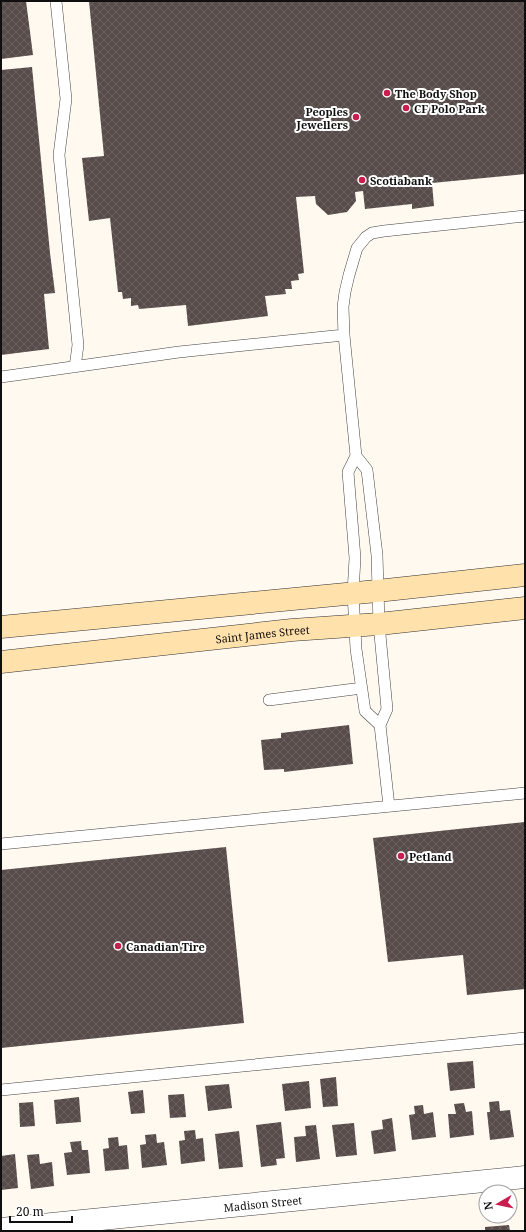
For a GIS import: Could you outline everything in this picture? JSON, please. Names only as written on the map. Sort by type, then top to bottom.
[{"type":"main road","points":[[1,627],[377,591],[525,575]]},
{"type":"main road","name":"Saint James Street","points":[[1,662],[292,630],[355,627],[525,608]]},
{"type":"street","name":"Madison Street","points":[[1,1229],[525,1177]]},
{"type":"lane","points":[[56,1],[66,99],[59,155],[78,345],[74,367]]},
{"type":"lane","points":[[380,726],[365,711],[356,649],[352,593],[355,558],[348,472],[356,456],[344,335],[343,307],[349,275],[357,248],[366,237],[372,233],[525,216]]},
{"type":"lane","points":[[1,376],[172,353],[344,335]]},
{"type":"lane","points":[[356,456],[367,470],[377,555],[379,624],[387,709],[380,726],[389,806]]},
{"type":"lane","points":[[269,700],[362,688]]},
{"type":"lane","points":[[1,844],[525,793]]},
{"type":"lane","points":[[1,1090],[525,1038]]},
{"type":"building","points":[[1,1],[26,1],[33,55],[1,59]]},
{"type":"building","points":[[89,1],[525,1],[525,174],[432,183],[434,206],[412,209],[412,204],[365,209],[363,191],[355,192],[356,201],[347,212],[328,215],[316,204],[315,196],[296,197],[304,273],[298,274],[299,280],[291,281],[292,289],[285,289],[286,294],[265,296],[268,316],[188,326],[186,305],[139,309],[138,305],[131,306],[131,298],[123,299],[122,292],[118,292],[110,218],[89,221],[82,158],[104,156]]},
{"type":"building","points":[[32,67],[55,293],[44,294],[49,349],[1,355],[1,70]]},
{"type":"building","points":[[349,725],[353,764],[284,772],[284,769],[264,770],[261,740],[281,738],[281,733]]},
{"type":"building","points":[[525,822],[525,989],[467,995],[463,955],[388,962],[373,838]]},
{"type":"building","name":"Canadian Tire","points":[[226,847],[244,1023],[1,1048],[1,870]]},
{"type":"building","points":[[473,1061],[475,1088],[450,1091],[447,1063]]},
{"type":"building","points":[[336,1077],[338,1106],[323,1107],[320,1079]]},
{"type":"building","points":[[309,1081],[311,1108],[285,1111],[282,1084]]},
{"type":"building","points":[[229,1084],[232,1108],[208,1111],[205,1086]]},
{"type":"building","points":[[143,1090],[145,1113],[131,1114],[128,1092]]},
{"type":"building","points":[[184,1094],[186,1117],[170,1118],[168,1095]]},
{"type":"building","points":[[79,1097],[81,1122],[56,1124],[54,1100]]},
{"type":"building","points":[[499,1101],[500,1111],[510,1110],[514,1137],[490,1140],[487,1112],[490,1112],[489,1102]]},
{"type":"building","points":[[33,1102],[35,1126],[20,1127],[19,1103]]},
{"type":"building","points":[[464,1103],[466,1112],[472,1111],[474,1135],[450,1138],[448,1114],[456,1114],[454,1104]]},
{"type":"building","points":[[423,1105],[424,1114],[433,1112],[436,1137],[412,1140],[409,1115],[415,1114],[414,1106]]},
{"type":"building","points":[[392,1118],[396,1151],[374,1154],[371,1131],[383,1129],[382,1120]]},
{"type":"building","points":[[281,1122],[285,1158],[276,1159],[277,1165],[261,1167],[256,1125]]},
{"type":"building","points":[[354,1123],[357,1155],[336,1157],[332,1125]]},
{"type":"building","points":[[316,1125],[320,1159],[296,1162],[294,1137],[306,1136],[305,1126]]},
{"type":"building","points":[[195,1130],[196,1139],[203,1138],[205,1161],[181,1164],[179,1141],[185,1140],[184,1131]]},
{"type":"building","points":[[239,1131],[243,1167],[219,1169],[215,1134]]},
{"type":"building","points":[[156,1134],[157,1143],[164,1142],[167,1165],[142,1168],[140,1145],[146,1144],[145,1135]]},
{"type":"building","points":[[118,1137],[119,1146],[127,1145],[129,1169],[105,1171],[103,1149],[109,1148],[108,1138]]},
{"type":"building","points":[[81,1141],[82,1150],[88,1150],[90,1173],[67,1175],[64,1153],[72,1152],[70,1142]]},
{"type":"building","points":[[15,1154],[18,1188],[1,1190],[1,1156]]},
{"type":"building","points":[[39,1154],[40,1164],[52,1162],[54,1186],[31,1189],[27,1155]]},
{"type":"building","points":[[509,1225],[510,1231],[485,1231],[485,1227]]},
{"type":"place","name":"The Body Shop","points":[[387,93]]},
{"type":"place","name":"CF Polo Park","points":[[406,108]]},
{"type":"place","name":"Peoples Jewellers","points":[[356,117]]},
{"type":"place","name":"Scotiabank","points":[[362,180]]},
{"type":"place","name":"Petland","points":[[401,856]]},
{"type":"place","name":"Canadian Tire","points":[[118,946]]}]
